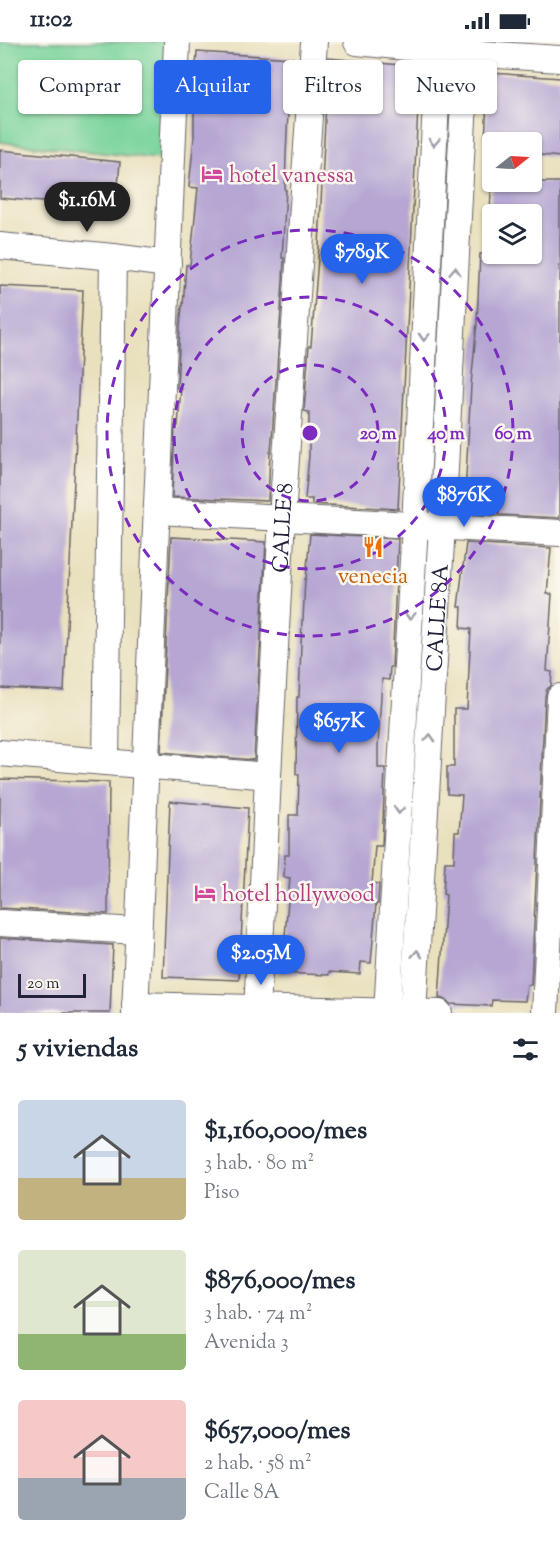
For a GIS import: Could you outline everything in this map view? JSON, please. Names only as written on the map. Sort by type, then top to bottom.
[{"type":"street","points":[[177,42],[135,1009],[439,1013]]},
{"type":"street","name":"CALLE 8","points":[[257,1011],[282,518],[314,42]]},
{"type":"street","points":[[357,42],[466,48],[560,59]]},
{"type":"street","name":"CALLE 8A","points":[[387,1012],[439,46]]},
{"type":"street","name":"CALLE 8A","points":[[413,1012],[442,526],[466,48]]},
{"type":"street","points":[[0,246],[168,264]]},
{"type":"street","points":[[106,762],[113,257]]},
{"type":"street","points":[[157,511],[560,533]]},
{"type":"street","points":[[545,1013],[560,697]]},
{"type":"street","points":[[0,753],[268,776]]},
{"type":"street","points":[[0,923],[138,931]]},
{"type":"green space","points":[[0,42],[175,42],[174,60],[154,60],[154,114],[170,114],[167,160],[0,142]]},
{"type":"building","points":[[197,52],[293,58],[293,60],[283,60],[283,114],[288,114],[282,258],[284,258],[268,501],[172,497],[175,426],[178,426],[181,388],[177,388],[180,327],[186,265],[190,265],[198,188],[189,187],[194,114],[271,114],[271,60],[196,60]]},
{"type":"building","points":[[383,63],[395,65],[395,114],[418,114],[398,509],[312,504],[312,499],[305,499],[309,456],[309,412],[304,411],[319,246],[325,114],[383,114]]},
{"type":"building","points":[[497,73],[560,78],[560,157],[542,155],[542,132],[485,132],[486,114],[497,114]]},
{"type":"building","points":[[0,150],[120,162],[116,209],[0,198]]},
{"type":"building","points":[[542,182],[560,182],[560,518],[464,513],[480,254],[482,254],[482,264],[542,264],[542,204],[490,204],[491,192],[542,192]]},
{"type":"building","points":[[0,286],[83,290],[64,691],[0,688]]},
{"type":"building","points":[[310,534],[398,539],[392,667],[390,667],[389,680],[382,679],[378,746],[378,768],[385,768],[382,846],[375,846],[372,883],[379,884],[378,904],[376,904],[371,963],[361,962],[360,974],[279,973],[279,947],[284,947],[290,878],[284,877],[285,855],[289,855],[289,815],[298,815],[297,697],[299,697],[302,620]]},
{"type":"building","points":[[171,537],[266,542],[254,760],[161,752]]},
{"type":"building","points":[[466,543],[551,548],[547,594],[552,594],[547,671],[552,672],[551,686],[547,689],[545,696],[531,985],[527,985],[525,1001],[492,1000],[491,1006],[450,1004],[439,998],[446,895],[443,894],[445,862],[454,862],[455,832],[459,832],[462,795],[447,794],[447,767],[454,767],[454,709],[467,709],[471,629],[461,628],[462,607],[458,607]]},
{"type":"building","points":[[0,779],[109,782],[108,914],[0,908]]},
{"type":"building","name":"hotel hollywood","points":[[170,801],[248,808],[239,980],[163,977]]},
{"type":"building","points":[[0,938],[113,945],[110,1013],[0,1013]]},
{"type":"place","name":"hotel vanessa","points":[[212,174]]},
{"type":"place","name":"venecia","points":[[373,547]]},
{"type":"place","name":"hotel hollywood","points":[[205,893]]}]
